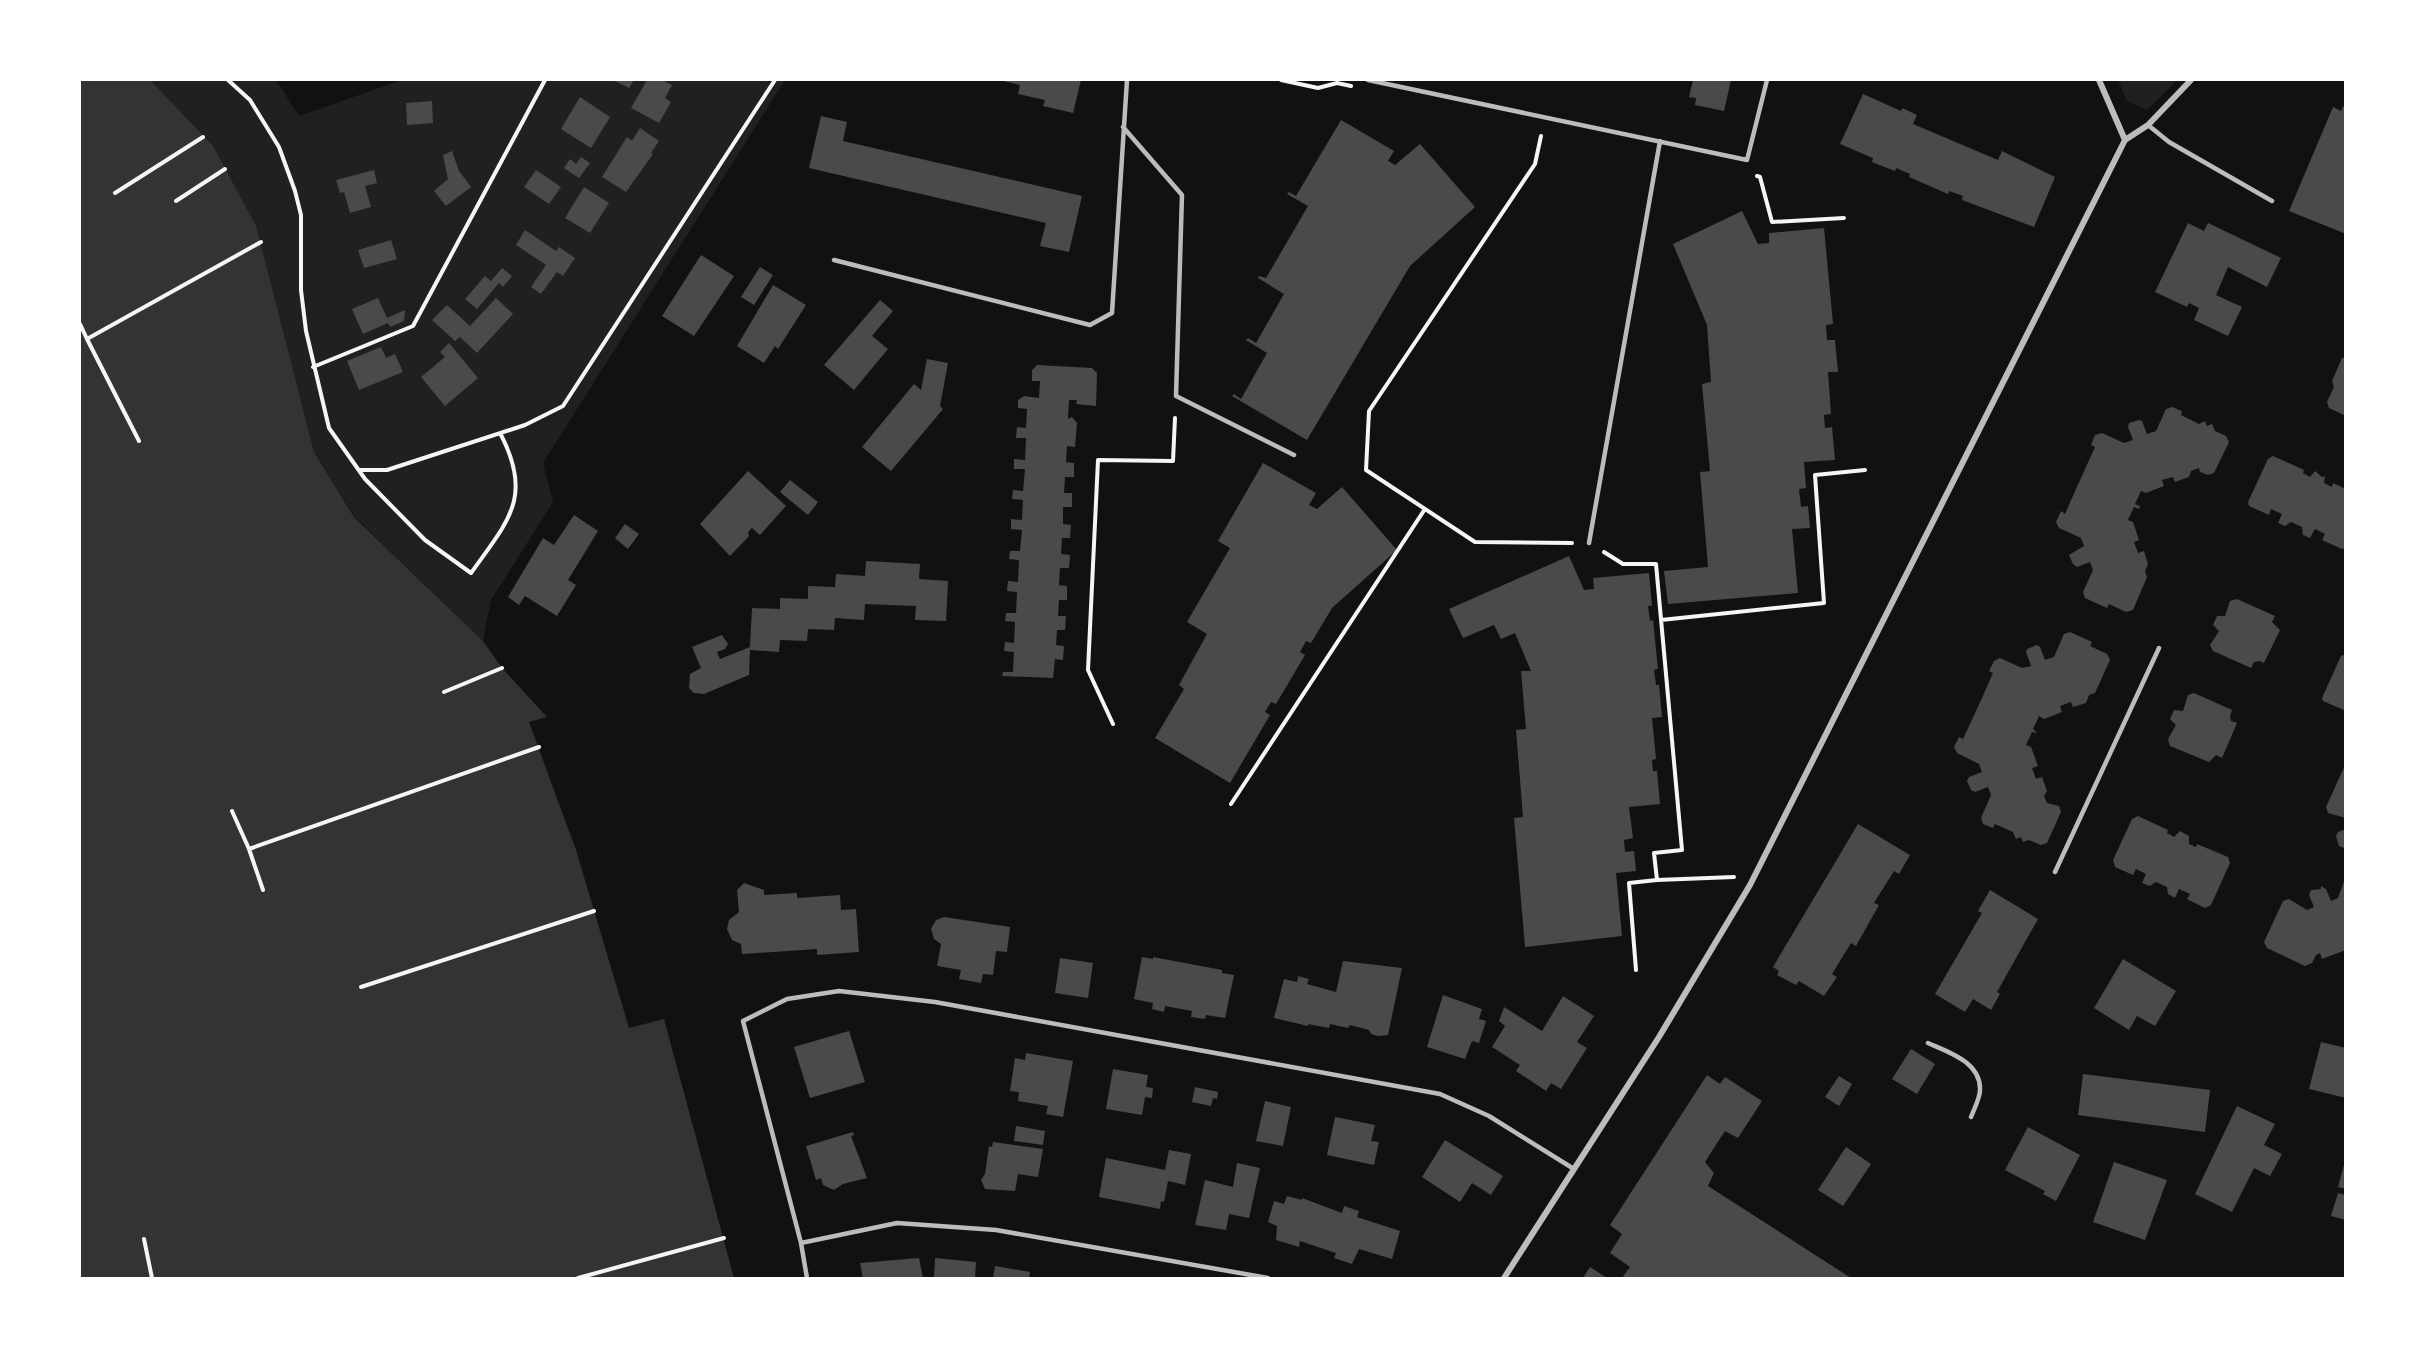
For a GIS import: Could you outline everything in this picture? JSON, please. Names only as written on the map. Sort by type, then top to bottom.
[{"type":"street","points":[[2099,80],[2125,140]]},
{"type":"street","points":[[1504,1278],[1659,1037],[1750,885],[2125,140],[2148,125],[2191,80]]},
{"type":"lane","points":[[834,260],[1090,325],[1112,313],[1127,80]]},
{"type":"lane","points":[[1368,80],[1747,160],[1767,80]]},
{"type":"lane","points":[[2148,125],[2169,142],[2272,201]]},
{"type":"lane","points":[[1123,127],[1182,195],[1176,396],[1294,455]]},
{"type":"lane","points":[[1589,543],[1660,141]]},
{"type":"lane","points":[[2055,872],[2159,648]]},
{"type":"lane","points":[[807,1278],[801,1243],[743,1021],[787,999],[839,991],[947,1004],[1440,1094],[1489,1116],[1574,1169]]},
{"type":"lane","points":[[1928,1043],[1959,1057],[1976,1072],[1980,1091],[1971,1117]]},
{"type":"lane","points":[[801,1243],[897,1223],[996,1230],[1268,1278]]},
{"type":"path","points":[[228,80],[250,100],[279,147],[295,191],[301,215],[301,290],[313,367],[329,428],[359,470],[425,540],[471,573],[513,511],[518,489],[508,448],[500,433]]},
{"type":"path","points":[[313,367],[413,326],[544,80]]},
{"type":"path","points":[[359,470],[387,470],[525,425],[563,406],[775,80]]},
{"type":"path","points":[[1543,126],[1535,164],[1369,411],[1366,470],[1475,542],[1589,543],[1623,564],[1656,564],[1682,850],[1654,853],[1657,880]]},
{"type":"path","points":[[115,193],[203,137]]},
{"type":"path","points":[[176,201],[225,169]]},
{"type":"path","points":[[87,339],[261,242]]},
{"type":"path","points":[[80,324],[139,441]]},
{"type":"path","points":[[1113,724],[1088,670],[1098,460],[1173,461],[1176,396]]},
{"type":"path","points":[[1661,620],[1824,603],[1815,475],[1865,470]]},
{"type":"path","points":[[1231,804],[1425,509]]},
{"type":"path","points":[[444,692],[502,668]]},
{"type":"path","points":[[249,849],[539,747]]},
{"type":"path","points":[[232,811],[249,849],[263,890]]},
{"type":"path","points":[[1636,970],[1629,883],[1730,875],[1750,885]]},
{"type":"path","points":[[362,987],[594,910]]},
{"type":"path","points":[[578,1278],[724,1238]]},
{"type":"path","points":[[144,1239],[152,1278]]},
{"type":"shaded area","points":[[80,80],[150,80],[213,146],[256,226],[314,452],[354,517],[483,641],[502,668],[547,717],[529,722],[576,850],[629,1028],[664,1019],[734,1278],[80,1278]]},
{"type":"shaded area","points":[[150,80],[276,80],[299,116],[402,80],[785,80],[543,463],[553,502],[491,600],[483,641],[354,516],[314,452],[299,395],[203,137]]},
{"type":"shaded area","points":[[2118,80],[2177,80],[2147,110],[2127,101]]},
{"type":"building","points":[[613,80],[634,80],[629,88]]},
{"type":"building","points":[[647,80],[662,80],[672,85],[665,98],[671,102],[659,123],[631,108]]},
{"type":"building","points":[[999,80],[1081,80],[1073,113],[1043,106],[1045,100],[1018,94],[1020,85]]},
{"type":"building","points":[[1693,80],[1731,80],[1724,111],[1695,105],[1696,98],[1689,97]]},
{"type":"building","points":[[1863,94],[1901,111],[1902,108],[1917,115],[1913,124],[1998,160],[2002,151],[2055,177],[2034,227],[1962,200],[1963,196],[1949,191],[1948,194],[1909,177],[1910,174],[1896,168],[1895,171],[1872,162],[1873,158],[1840,144]]},
{"type":"building","points":[[580,97],[610,117],[591,148],[561,129]]},
{"type":"building","points":[[432,101],[433,123],[407,125],[406,103]]},
{"type":"building","points":[[2346,101],[2346,234],[2289,211],[2333,107],[2341,111]]},
{"type":"building","points":[[821,116],[847,122],[843,141],[1082,196],[1069,252],[1040,246],[1046,223],[809,168]]},
{"type":"building","points":[[1341,120],[1394,151],[1388,161],[1395,165],[1420,144],[1475,207],[1410,266],[1307,440],[1232,396],[1234,394],[1241,399],[1267,353],[1246,340],[1248,338],[1256,343],[1284,294],[1258,278],[1259,276],[1266,278],[1308,206],[1287,194],[1289,192],[1296,196]]},
{"type":"building","points":[[640,128],[659,141],[651,153],[653,154],[626,192],[602,177],[627,137],[632,141]]},
{"type":"building","points":[[452,151],[459,171],[471,187],[446,206],[434,191],[448,179],[443,155]]},
{"type":"building","points":[[581,157],[590,163],[579,178],[564,168],[570,159],[576,164]]},
{"type":"building","points":[[374,170],[377,183],[365,186],[371,207],[350,213],[344,192],[340,193],[336,180]]},
{"type":"building","points":[[536,170],[561,187],[549,204],[524,187]]},
{"type":"building","points":[[584,187],[609,203],[590,233],[565,218]]},
{"type":"building","points":[[1742,211],[1758,244],[1769,243],[1769,233],[1824,228],[1833,324],[1826,325],[1827,340],[1835,340],[1838,372],[1828,372],[1831,414],[1824,415],[1825,428],[1832,427],[1835,460],[1804,462],[1806,488],[1799,489],[1801,507],[1808,506],[1810,528],[1792,529],[1798,593],[1668,604],[1664,571],[1708,567],[1700,472],[1710,471],[1702,384],[1711,382],[1707,325],[1673,244]]},
{"type":"building","points":[[2188,223],[2204,231],[2208,223],[2281,258],[2267,287],[2228,267],[2216,295],[2242,307],[2228,336],[2194,320],[2199,308],[2189,303],[2187,307],[2155,292]]},
{"type":"building","points":[[525,230],[556,251],[559,247],[575,258],[563,276],[557,272],[541,294],[531,287],[546,265],[516,245]]},
{"type":"building","points":[[391,240],[397,259],[364,268],[358,250]]},
{"type":"building","points":[[701,255],[734,276],[694,336],[662,316]]},
{"type":"building","points":[[760,267],[773,275],[754,305],[741,297]]},
{"type":"building","points":[[502,268],[512,276],[503,287],[499,283],[477,309],[465,299],[485,276],[491,281]]},
{"type":"building","points":[[773,285],[806,305],[778,349],[775,346],[764,363],[737,346]]},
{"type":"building","points":[[378,298],[387,318],[405,310],[404,321],[390,327],[388,323],[363,334],[352,309]]},
{"type":"building","points":[[496,298],[513,314],[477,353],[460,337],[455,341],[432,320],[447,305],[470,326]]},
{"type":"building","points":[[880,300],[893,311],[872,336],[888,349],[854,390],[824,365]]},
{"type":"building","points":[[449,343],[478,378],[445,406],[421,377],[445,357],[440,352]]},
{"type":"building","points":[[381,347],[386,358],[395,354],[403,372],[359,390],[347,361]]},
{"type":"building","points":[[2346,357],[2346,416],[2329,408],[2327,402],[2334,387],[2332,381],[2342,358]]},
{"type":"building","points":[[927,359],[948,363],[940,406],[943,409],[891,471],[862,447],[914,384],[921,390]]},
{"type":"building","points":[[1037,365],[1092,368],[1097,373],[1096,406],[1076,404],[1077,400],[1069,400],[1068,419],[1072,417],[1077,423],[1075,447],[1067,446],[1066,462],[1074,463],[1074,477],[1065,477],[1064,493],[1072,493],[1072,507],[1063,507],[1063,524],[1071,525],[1070,538],[1062,538],[1061,554],[1070,555],[1069,568],[1060,568],[1059,585],[1067,586],[1067,600],[1059,600],[1058,616],[1066,616],[1065,630],[1057,630],[1056,645],[1064,646],[1063,660],[1055,659],[1053,678],[1002,676],[1003,672],[1013,672],[1014,652],[1004,651],[1005,642],[1014,643],[1015,622],[1005,621],[1006,613],[1016,613],[1017,592],[1007,591],[1008,581],[1018,582],[1019,560],[1009,559],[1010,551],[1020,551],[1022,530],[1011,529],[1011,519],[1022,520],[1023,500],[1012,499],[1013,490],[1023,491],[1025,469],[1014,469],[1014,459],[1025,460],[1026,438],[1016,438],[1017,427],[1026,428],[1027,409],[1018,408],[1018,400],[1024,396],[1039,398],[1040,381],[1032,381],[1032,370]]},
{"type":"building","points":[[2172,407],[2182,411],[2181,415],[2199,424],[2205,421],[2207,426],[2212,424],[2215,431],[2226,436],[2229,442],[2214,473],[2208,475],[2200,472],[2199,468],[2191,471],[2189,477],[2175,482],[2173,477],[2162,480],[2164,486],[2146,493],[2141,491],[2135,504],[2140,506],[2139,509],[2134,507],[2128,520],[2133,522],[2139,540],[2134,542],[2138,553],[2144,551],[2148,564],[2145,571],[2147,577],[2133,610],[2126,612],[2109,604],[2107,608],[2085,598],[2083,592],[2093,570],[2090,562],[2077,567],[2069,555],[2084,546],[2081,538],[2059,528],[2056,522],[2061,511],[2065,514],[2095,447],[2091,445],[2095,435],[2102,433],[2124,443],[2133,440],[2128,427],[2129,423],[2139,420],[2142,421],[2147,434],[2156,431],[2166,409]]},
{"type":"building","points":[[2273,456],[2304,470],[2303,473],[2310,477],[2315,471],[2322,477],[2325,476],[2324,483],[2332,487],[2333,483],[2346,489],[2346,548],[2342,549],[2322,540],[2325,534],[2315,529],[2310,538],[2303,535],[2302,527],[2291,522],[2285,526],[2278,523],[2282,514],[2271,509],[2269,515],[2249,506],[2248,502],[2268,459]]},
{"type":"building","points":[[1263,463],[1316,493],[1309,505],[1317,509],[1342,487],[1397,550],[1332,608],[1311,643],[1306,641],[1300,652],[1305,655],[1276,704],[1271,702],[1265,712],[1270,715],[1230,783],[1155,738],[1184,689],[1179,685],[1207,634],[1187,622],[1230,548],[1218,541]]},
{"type":"building","points":[[748,471],[786,506],[760,535],[752,528],[748,532],[749,536],[730,556],[700,524]]},
{"type":"building","points":[[790,480],[818,502],[808,515],[780,492]]},
{"type":"building","points":[[574,515],[598,531],[568,580],[576,585],[557,616],[525,596],[519,605],[508,597],[543,538],[554,545]]},
{"type":"building","points":[[625,524],[639,534],[628,549],[615,538]]},
{"type":"building","points":[[1569,556],[1584,590],[1594,589],[1593,578],[1649,573],[1652,606],[1648,606],[1650,621],[1653,620],[1658,669],[1654,670],[1656,685],[1659,685],[1662,717],[1652,718],[1656,759],[1652,760],[1653,771],[1657,771],[1660,804],[1629,807],[1633,838],[1624,840],[1625,852],[1634,851],[1636,871],[1616,873],[1622,936],[1525,947],[1514,818],[1523,817],[1516,730],[1526,729],[1521,671],[1531,671],[1515,633],[1501,639],[1494,625],[1463,638],[1449,609]]},
{"type":"building","points":[[866,561],[920,564],[919,579],[948,581],[946,621],[915,620],[916,606],[865,604],[864,620],[835,618],[834,630],[808,629],[807,641],[780,640],[779,652],[750,650],[749,675],[704,694],[694,693],[689,688],[690,674],[701,668],[692,647],[722,635],[728,644],[725,649],[717,652],[720,659],[750,647],[752,608],[780,609],[780,598],[808,599],[808,586],[835,587],[836,574],[865,576]]},
{"type":"building","points":[[2237,599],[2275,616],[2272,622],[2280,630],[2264,663],[2254,662],[2251,668],[2213,651],[2210,645],[2219,631],[2213,625],[2217,616],[2225,616],[2230,601]]},
{"type":"building","points":[[2070,632],[2092,642],[2090,646],[2107,654],[2110,660],[2095,693],[2089,695],[2086,703],[2073,707],[2071,702],[2060,706],[2062,712],[2044,719],[2039,716],[2033,729],[2037,733],[2032,732],[2026,745],[2031,747],[2038,766],[2032,768],[2036,779],[2042,777],[2047,791],[2044,796],[2047,803],[2059,806],[2061,812],[2047,843],[2041,845],[2029,840],[2023,842],[2021,837],[2016,839],[2013,832],[1995,824],[1993,828],[1983,824],[1981,818],[1991,795],[1988,787],[1975,792],[1971,790],[1967,781],[1969,777],[1982,772],[1979,764],[1957,753],[1954,747],[1959,737],[1963,739],[1993,673],[1989,671],[1994,661],[2000,658],[2022,668],[2031,666],[2027,649],[2037,645],[2045,660],[2054,657],[2064,634]]},
{"type":"building","points":[[2346,654],[2346,711],[2323,701],[2322,698],[2341,656]]},
{"type":"building","points":[[2194,693],[2232,710],[2231,721],[2237,723],[2222,758],[2216,755],[2209,762],[2170,746],[2168,739],[2176,725],[2170,719],[2174,710],[2183,711],[2188,695]]},
{"type":"building","points":[[2346,763],[2346,818],[2328,813],[2326,807]]},
{"type":"building","points":[[2138,816],[2168,830],[2167,833],[2174,837],[2180,831],[2189,836],[2189,844],[2196,847],[2197,844],[2228,857],[2230,863],[2211,905],[2205,908],[2187,899],[2190,894],[2179,889],[2175,898],[2168,894],[2167,887],[2156,882],[2150,886],[2142,883],[2146,874],[2136,869],[2133,875],[2115,867],[2113,860],[2132,819]]},
{"type":"building","points":[[1858,824],[1910,855],[1899,874],[1894,871],[1874,903],[1879,905],[1856,946],[1851,943],[1832,974],[1837,977],[1824,996],[1799,981],[1796,985],[1777,975],[1779,971],[1773,967]]},
{"type":"building","points":[[2346,829],[2346,847],[2344,848],[2339,846],[2336,836],[2338,832]]},
{"type":"building","points":[[2346,876],[2346,950],[2322,959],[2320,953],[2316,955],[2312,963],[2305,966],[2267,948],[2264,942],[2283,901],[2289,899],[2307,910],[2314,907],[2309,895],[2311,890],[2321,889],[2321,886],[2326,889],[2331,901],[2338,898]]},
{"type":"building","points":[[744,883],[764,890],[764,895],[797,893],[797,898],[840,895],[841,910],[856,909],[859,952],[817,955],[817,949],[742,954],[741,944],[732,940],[727,929],[729,920],[739,912],[737,890]]},
{"type":"building","points":[[1990,890],[2038,919],[1997,992],[2000,994],[1991,1010],[1973,999],[1965,1012],[1935,994],[1982,913],[1978,911]]},
{"type":"building","points":[[944,917],[1010,927],[1007,952],[996,951],[993,975],[983,974],[981,983],[959,979],[961,970],[937,966],[941,944],[934,939],[931,929],[936,920]]},
{"type":"building","points":[[1142,957],[1222,970],[1222,973],[1234,975],[1225,1018],[1206,1015],[1205,1019],[1191,1017],[1192,1011],[1165,1006],[1164,1012],[1152,1009],[1153,1003],[1134,999]]},
{"type":"building","points":[[1060,958],[1093,963],[1088,998],[1055,993]]},
{"type":"building","points":[[2123,959],[2176,991],[2155,1026],[2137,1016],[2129,1030],[2094,1008]]},
{"type":"building","points":[[1343,961],[1402,968],[1388,1035],[1378,1036],[1371,1034],[1369,1030],[1350,1025],[1348,1028],[1330,1024],[1329,1028],[1274,1018],[1284,979],[1297,982],[1298,976],[1309,979],[1307,984],[1336,992]]},
{"type":"building","points":[[1443,995],[1482,1009],[1479,1019],[1486,1021],[1479,1043],[1472,1041],[1465,1059],[1427,1047]]},
{"type":"building","points":[[1563,996],[1594,1016],[1577,1042],[1587,1048],[1561,1089],[1551,1083],[1546,1091],[1516,1071],[1520,1065],[1492,1047],[1505,1026],[1499,1021],[1504,1007],[1542,1031]]},
{"type":"building","points":[[849,1031],[865,1082],[810,1098],[794,1047]]},
{"type":"building","points":[[2321,1042],[2346,1048],[2346,1098],[2309,1089]]},
{"type":"building","points":[[1911,1049],[1935,1064],[1917,1094],[1892,1079]]},
{"type":"building","points":[[1026,1053],[1073,1061],[1063,1117],[1046,1114],[1048,1106],[1018,1101],[1019,1092],[1010,1091],[1015,1058],[1025,1060]]},
{"type":"building","points":[[1113,1069],[1148,1075],[1146,1087],[1153,1088],[1152,1098],[1145,1097],[1142,1115],[1106,1109]]},
{"type":"building","points":[[2083,1074],[2210,1090],[2205,1132],[2078,1115]]},
{"type":"building","points":[[1707,1075],[1720,1084],[1725,1077],[1762,1101],[1738,1138],[1725,1131],[1705,1162],[1714,1173],[1708,1186],[1851,1278],[1622,1278],[1630,1267],[1610,1253],[1622,1234],[1610,1225]]},
{"type":"building","points":[[1839,1076],[1852,1084],[1839,1106],[1825,1097]]},
{"type":"building","points":[[1195,1087],[1218,1092],[1217,1099],[1213,1098],[1211,1106],[1192,1102]]},
{"type":"building","points":[[1265,1101],[1291,1107],[1283,1146],[1256,1141]]},
{"type":"building","points":[[2237,1106],[2275,1124],[2264,1145],[2282,1154],[2270,1176],[2254,1168],[2232,1212],[2195,1194]]},
{"type":"building","points":[[1335,1117],[1375,1125],[1371,1141],[1379,1142],[1374,1165],[1327,1155]]},
{"type":"building","points":[[1016,1126],[1045,1131],[1043,1145],[1014,1141]]},
{"type":"building","points":[[2028,1127],[2080,1155],[2056,1201],[2043,1194],[2045,1191],[2005,1170]]},
{"type":"building","points":[[853,1132],[854,1135],[851,1136],[867,1178],[843,1184],[834,1190],[823,1185],[821,1178],[816,1180],[806,1146]]},
{"type":"building","points":[[1445,1140],[1503,1176],[1491,1195],[1472,1183],[1460,1202],[1422,1177]]},
{"type":"building","points":[[993,1142],[1043,1149],[1038,1177],[1018,1174],[1015,1191],[985,1189],[981,1180],[985,1174],[989,1146],[992,1147]]},
{"type":"building","points":[[1846,1147],[1871,1164],[1843,1206],[1818,1190]]},
{"type":"building","points":[[1169,1150],[1191,1154],[1185,1185],[1168,1181],[1164,1202],[1161,1201],[1160,1209],[1099,1197],[1106,1158],[1165,1170]]},
{"type":"building","points":[[2346,1161],[2346,1189],[2338,1187]]},
{"type":"building","points":[[2114,1162],[2167,1180],[2145,1240],[2093,1222]]},
{"type":"building","points":[[1237,1163],[1260,1168],[1249,1218],[1229,1214],[1226,1230],[1195,1225],[1205,1180],[1233,1187]]},
{"type":"building","points":[[2338,1193],[2346,1195],[2346,1220],[2331,1216]]},
{"type":"building","points":[[1287,1196],[1302,1200],[1302,1198],[1342,1213],[1344,1206],[1359,1211],[1357,1217],[1400,1231],[1392,1259],[1359,1249],[1352,1264],[1334,1258],[1336,1253],[1300,1241],[1299,1247],[1276,1240],[1277,1226],[1268,1222],[1274,1201],[1284,1204]]},
{"type":"building","points":[[919,1258],[923,1278],[863,1278],[860,1263]]},
{"type":"building","points":[[935,1258],[976,1262],[975,1278],[934,1278]]},
{"type":"building","points":[[995,1266],[1030,1272],[1029,1278],[993,1278]]},
{"type":"building","points":[[1590,1267],[1607,1278],[1583,1278]]}]
